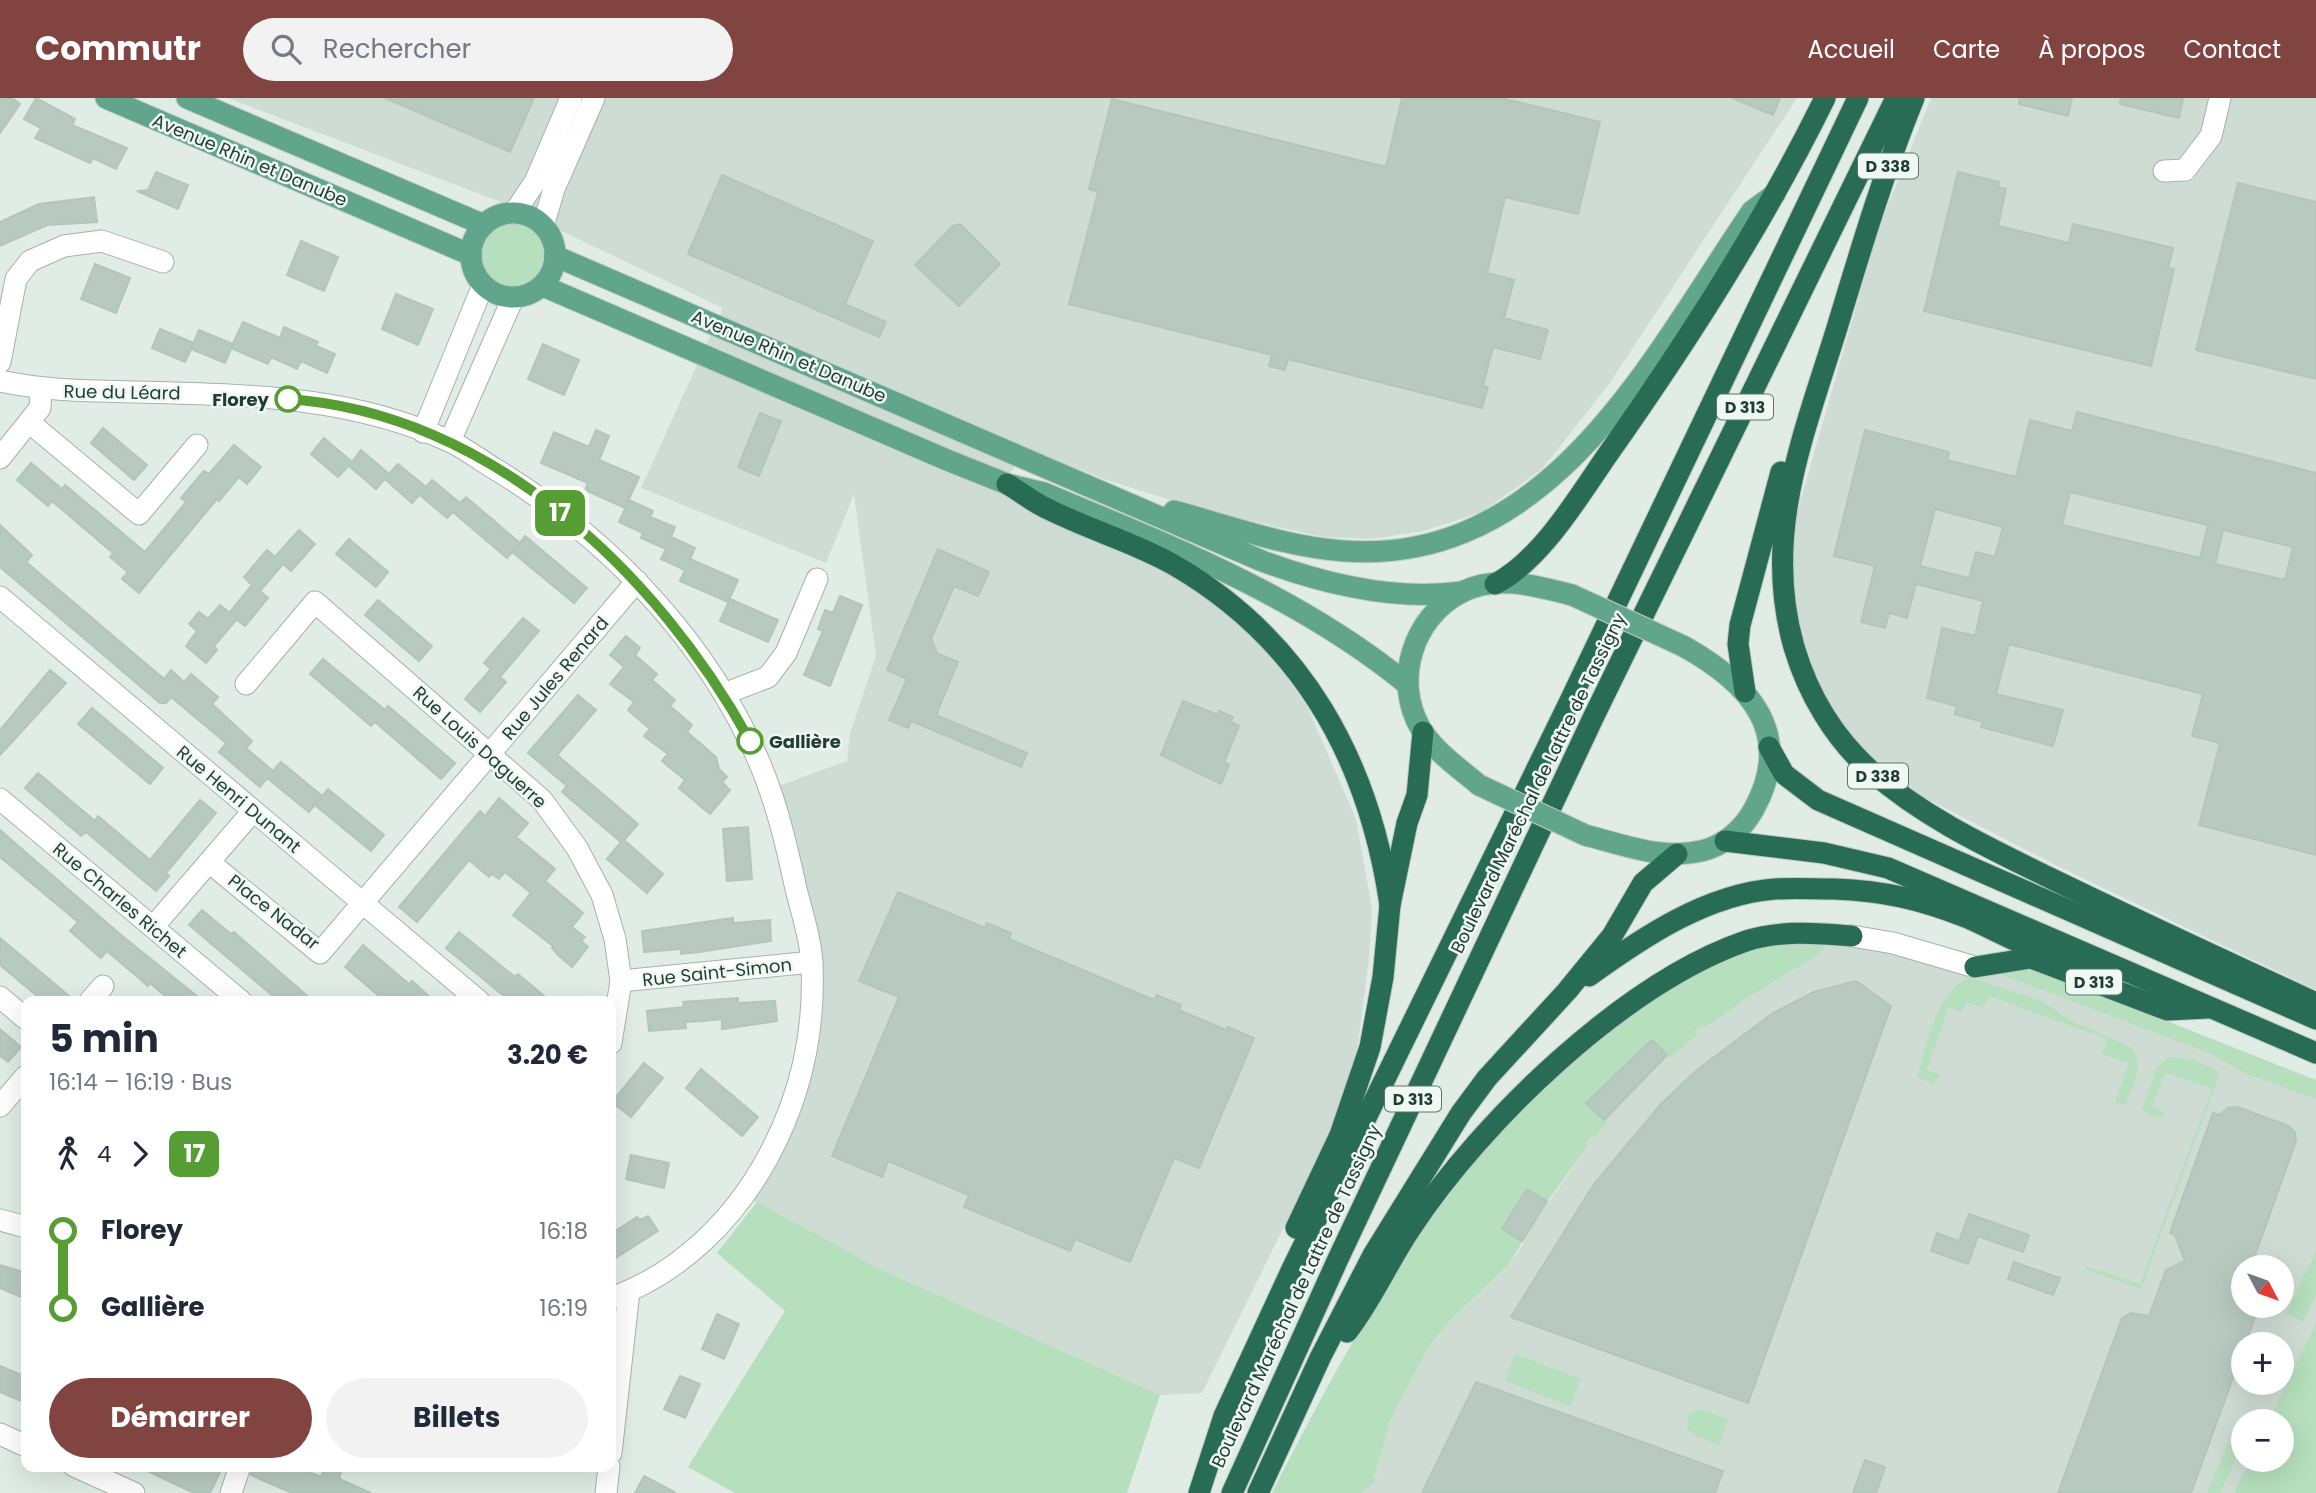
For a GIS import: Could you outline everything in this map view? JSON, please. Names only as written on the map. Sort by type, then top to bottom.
[{"type":"highway","points":[[1495,584],[1515,574],[1571,508],[1722,284],[1775,194],[1825,98]]},
{"type":"highway","name":"Boulevard Maréchal de Lattre de Tassigny","points":[[1199,1493],[1224,1416],[1292,1269],[1567,707],[1858,98]]},
{"type":"highway","name":"Boulevard Maréchal de Lattre de Tassigny","points":[[1231,1493],[1576,754],[1896,98]]},
{"type":"highway","name":"D 338","points":[[1914,98],[1883,180],[1799,450],[1781,550],[1781,576],[1789,628],[1802,673],[1820,709],[1868,769],[1920,809],[2069,887],[2316,1003]]},
{"type":"highway","points":[[1745,692],[1738,644],[1745,603],[1788,447],[1840,317]]},
{"type":"highway","points":[[1007,484],[1046,509],[1175,566],[1231,606],[1275,645],[1325,711],[1352,761],[1367,799],[1390,905]]},
{"type":"highway","points":[[1292,1269],[1286,1248],[1340,1135],[1370,1047],[1383,977],[1390,905],[1407,823],[1417,795],[1423,732]]},
{"type":"highway","name":"D 338","points":[[1769,747],[1784,774],[1818,800],[2316,1019]]},
{"type":"highway","points":[[1725,841],[1824,853],[1888,868],[2316,1053]]},
{"type":"highway","name":"D 313","points":[[1258,1493],[1320,1358],[1373,1255],[1461,1113],[1494,1069],[1567,991],[1612,936],[1643,883],[1677,854]]},
{"type":"highway","name":"D 313","points":[[1567,991],[1631,946],[1678,920],[1723,901],[1773,889],[1872,890],[1903,895],[1932,904],[2099,973],[2115,966]]},
{"type":"highway","name":"D 313","points":[[1320,1358],[1349,1331],[1412,1227],[1481,1140],[1550,1072],[1623,1007],[1705,958],[1748,940],[1795,932],[1852,936]]},
{"type":"highway","name":"D 313","points":[[1975,967],[2031,958],[2167,1010],[2212,1008]]},
{"type":"main road","name":"Avenue Rhin et Danube","points":[[106,98],[471,255]]},
{"type":"main road","name":"Avenue Rhin et Danube","points":[[187,98],[484,225]]},
{"type":"main road","points":[[1097,490],[1294,544],[1345,551],[1390,551],[1414,547],[1486,523],[1521,503],[1554,478],[1586,446],[1613,413],[1752,211],[1775,194]]},
{"type":"main road","points":[[514,213],[535,219],[544,226],[554,245],[555,256],[554,267],[543,286],[534,292],[513,298],[501,296],[483,285],[472,266],[471,255],[472,244],[484,225],[503,214],[514,213]]},
{"type":"main road","name":"Avenue Rhin et Danube","points":[[555,256],[1097,490]]},
{"type":"main road","name":"Avenue Rhin et Danube","points":[[543,286],[1007,484],[1044,493],[1256,584],[1348,639],[1407,684]]},
{"type":"main road","points":[[1097,490],[1262,561],[1306,576],[1380,590],[1440,595],[1495,584],[1536,585],[1572,595],[1683,646],[1730,675],[1745,692],[1765,724],[1769,747],[1767,780],[1761,797],[1742,827],[1725,841],[1701,851],[1654,853],[1586,835],[1479,785],[1438,750],[1423,732],[1414,715],[1407,684],[1411,651],[1421,632],[1443,607],[1462,592]]},
{"type":"street","points":[[514,213],[535,182],[571,98]]},
{"type":"street","points":[[544,226],[554,190],[594,98]]},
{"type":"street","points":[[2164,171],[2185,170],[2211,136],[2220,98]]},
{"type":"street","points":[[0,362],[16,279],[30,261],[64,246],[102,241],[163,262]]},
{"type":"street","points":[[423,432],[483,285]]},
{"type":"street","points":[[450,441],[513,298]]},
{"type":"street","name":"Rue du Léard","points":[[0,381],[41,390],[234,395],[315,401],[450,441],[557,511],[599,544],[638,581],[686,640],[724,694],[750,741],[770,789],[783,832],[812,962],[807,1063],[787,1123],[757,1178],[727,1217],[679,1262],[620,1295]]},
{"type":"street","points":[[0,458],[40,408],[41,390]]},
{"type":"street","points":[[30,423],[139,514],[197,445]]},
{"type":"street","points":[[724,694],[768,677],[786,653],[817,579]]},
{"type":"street","name":"Rue Jules Renard","points":[[363,903],[638,581]]},
{"type":"street","name":"Rue Henri Dunant","points":[[0,597],[473,996]]},
{"type":"street","name":"Rue Louis Daguerre","points":[[246,684],[315,602],[491,753],[542,800],[577,848],[602,895],[615,939],[621,981],[616,1012]]},
{"type":"street","name":"Rue Charles Richet","points":[[0,799],[235,996]]},
{"type":"street","points":[[153,927],[253,811]]},
{"type":"street","name":"Place Nadar","points":[[209,862],[320,953],[363,903]]},
{"type":"street","name":"D 313","points":[[1852,936],[1893,943],[1975,967]]},
{"type":"street","name":"Rue Saint-Simon","points":[[621,981],[812,962]]},
{"type":"street","points":[[0,997],[21,1015]]},
{"type":"street","points":[[0,1107],[21,1082]]},
{"type":"street","points":[[0,1220],[21,1226]]},
{"type":"street","points":[[616,1365],[620,1295]]},
{"type":"street","points":[[0,1434],[21,1444]]},
{"type":"street","points":[[88,1472],[135,1493]]},
{"type":"street","points":[[231,1493],[238,1472]]},
{"type":"street","points":[[606,1493],[608,1472]]},
{"type":"shaded area","points":[[228,98],[1797,98],[1609,384],[1542,469],[1482,512],[1424,531],[1371,539],[1325,537],[1209,512],[1104,479],[1024,447],[1001,493],[1187,579],[1262,643],[1307,706],[1356,819],[1372,909],[1369,959],[1357,1050],[1329,1135],[1202,1393],[1160,1395],[880,1269],[745,1196],[787,1123],[812,962],[770,789],[847,761],[850,734],[876,656],[854,494],[826,563],[641,488],[723,308],[557,229],[535,215]]},
{"type":"shaded area","points":[[1931,98],[2316,98],[2316,990],[2053,864],[1914,792],[1874,760],[1822,700],[1791,607],[1791,554],[1798,509],[1878,230]]},
{"type":"shaded area","points":[[1827,941],[1992,970],[2316,1080],[2316,1385],[2293,1409],[2231,1409],[2231,1472],[2274,1472],[2264,1493],[1361,1493],[1375,1478],[1390,1421],[1430,1344],[1452,1319],[1505,1270],[1524,1243],[1502,1229],[1527,1189],[1549,1202],[1588,1145],[1580,1139],[1606,1122],[1586,1103],[1652,1040],[1670,1058],[1696,1035],[1690,1027],[1698,1020],[1705,1028],[1744,1000],[1818,955]]},
{"type":"green space","points":[[513,222],[526,225],[537,232],[544,243],[547,256],[544,269],[537,280],[526,287],[513,290],[500,287],[489,280],[482,269],[479,256],[482,243],[489,232],[500,225]]},
{"type":"green space","points":[[1790,940],[1827,943],[1818,955],[1744,1000],[1705,1028],[1702,1025],[1694,1031],[1697,1035],[1670,1058],[1667,1055],[1604,1120],[1607,1123],[1595,1137],[1592,1135],[1586,1142],[1588,1145],[1547,1202],[1507,1267],[1452,1319],[1430,1344],[1390,1421],[1373,1484],[1361,1493],[1272,1493],[1348,1350],[1390,1279],[1436,1212],[1486,1148],[1541,1089],[1602,1036],[1721,958]]},
{"type":"green space","points":[[2028,966],[2316,1080],[2316,1099],[2247,1074],[2212,1054],[1995,972]]},
{"type":"green space","points":[[1971,978],[2042,1001],[2068,1019],[2132,1048],[2136,1055],[2137,1069],[2125,1105],[2115,1102],[2129,1063],[2102,1054],[2107,1039],[1989,996],[1983,1008],[1966,1002],[1961,1012],[1949,1007],[1926,1070],[1940,1075],[1933,1085],[1917,1076],[1941,1005],[1959,984]]},
{"type":"green space","points":[[2169,1057],[2194,1060],[2220,1072],[2141,1289],[2085,1269],[2086,1266],[2140,1284],[2212,1089],[2165,1072],[2152,1107],[2165,1112],[2163,1118],[2149,1115],[2142,1109],[2157,1067]]},
{"type":"green space","points":[[757,1202],[880,1269],[1160,1395],[1127,1493],[735,1493],[688,1467],[785,1311],[717,1253]]},
{"type":"green space","points":[[2316,1251],[2316,1294],[2303,1322],[2294,1318],[2294,1297]]},
{"type":"green space","points":[[2316,1323],[2316,1493],[2234,1493],[2244,1472],[2294,1472],[2294,1409],[2275,1409],[2281,1395],[2294,1395],[2294,1369]]},
{"type":"green space","points":[[1515,1354],[1581,1379],[1570,1406],[1505,1381]]},
{"type":"green space","points":[[1701,1409],[1728,1419],[1719,1445],[1697,1437],[1687,1428],[1689,1414]]},
{"type":"green space","points":[[2228,1444],[2231,1446],[2231,1470],[2220,1493],[2207,1493]]},
{"type":"building","points":[[0,98],[12,98],[20,104],[0,133]]},
{"type":"building","points":[[36,98],[75,119],[72,125],[127,148],[116,169],[93,158],[90,163],[35,138],[41,128],[24,119]]},
{"type":"building","points":[[385,98],[534,98],[510,152]]},
{"type":"building","points":[[1402,98],[1501,98],[1600,122],[1578,214],[1505,197],[1487,273],[1514,280],[1504,318],[1548,330],[1540,359],[1493,347],[1483,386],[1488,387],[1482,408],[1288,359],[1285,370],[1269,366],[1272,355],[1069,304],[1098,192],[1089,189],[1112,99],[1386,167]]},
{"type":"building","points":[[1732,98],[1780,98],[1773,115]]},
{"type":"building","points":[[2020,98],[2072,98],[2068,116],[2019,104]]},
{"type":"building","points":[[2121,98],[2183,98],[2179,118],[2120,104]]},
{"type":"building","points":[[156,172],[188,185],[178,209],[137,191],[148,190]]},
{"type":"building","points":[[1958,172],[1999,182],[1998,187],[2006,189],[1998,226],[2069,243],[2073,224],[2173,248],[2168,268],[2174,269],[2151,366],[1924,311]]},
{"type":"building","points":[[722,175],[873,241],[845,304],[886,322],[879,337],[688,254]]},
{"type":"building","points":[[2238,183],[2316,202],[2316,379],[2196,350]]},
{"type":"building","points":[[94,197],[97,222],[47,225],[0,246],[0,222],[39,204]]},
{"type":"building","points":[[960,224],[1000,264],[959,306],[915,265],[953,226]]},
{"type":"building","points":[[301,241],[338,257],[324,291],[287,275]]},
{"type":"building","points":[[95,264],[130,278],[116,313],[81,299]]},
{"type":"building","points":[[396,294],[433,309],[418,345],[382,329]]},
{"type":"building","points":[[243,322],[280,338],[284,327],[318,342],[316,346],[335,354],[327,373],[301,361],[297,369],[271,357],[268,364],[231,348]]},
{"type":"building","points":[[160,329],[194,343],[185,362],[152,348]]},
{"type":"building","points":[[199,330],[233,344],[225,363],[191,349]]},
{"type":"building","points":[[543,344],[579,360],[564,395],[528,379]]},
{"type":"building","points":[[2077,412],[2316,473],[2316,855],[2199,825],[2220,743],[2192,736],[2203,694],[2009,644],[1996,694],[2063,710],[2053,746],[1981,727],[1983,722],[1955,714],[1957,706],[1927,698],[1942,628],[1975,636],[1983,601],[1916,584],[1907,618],[1889,613],[1885,628],[1861,622],[1875,566],[1834,556],[1865,430],[1949,452],[1947,460],[2016,477],[2030,420],[2072,431]],"holes":[[[2070,492],[2208,525],[2200,558],[2062,525]],[[1935,509],[2003,527],[1995,557],[1976,552],[1969,578],[1920,566]],[[2223,530],[2293,547],[2285,580],[2215,564]]]},
{"type":"building","points":[[760,413],[781,421],[759,476],[738,467]]},
{"type":"building","points":[[103,428],[147,465],[134,480],[91,443]]},
{"type":"building","points":[[596,430],[609,436],[599,460],[639,477],[625,508],[585,490],[588,483],[541,463],[554,432],[589,447]]},
{"type":"building","points":[[324,438],[352,462],[338,477],[311,454]]},
{"type":"building","points":[[234,445],[261,467],[247,484],[239,477],[219,501],[217,499],[139,593],[122,579],[128,572],[110,557],[113,553],[52,501],[48,506],[17,480],[31,463],[62,489],[65,485],[145,552],[186,502],[181,498],[204,471],[209,474]]},
{"type":"building","points":[[361,450],[389,474],[398,464],[426,487],[412,503],[385,479],[376,489],[349,466]]},
{"type":"building","points":[[432,480],[460,503],[466,497],[520,543],[525,536],[587,588],[574,603],[512,552],[507,558],[453,512],[447,518],[420,495]]},
{"type":"building","points":[[629,500],[653,511],[650,517],[675,527],[671,537],[695,548],[690,559],[738,580],[728,602],[680,581],[685,570],[661,559],[666,549],[641,538],[643,533],[619,522]]},
{"type":"building","points":[[0,525],[32,555],[26,562],[164,679],[171,670],[184,682],[191,674],[218,697],[212,704],[252,741],[246,748],[273,771],[281,762],[322,796],[309,812],[267,778],[260,787],[219,752],[226,743],[171,697],[166,703],[160,703],[0,567]]},
{"type":"building","points":[[299,530],[315,544],[291,571],[283,564],[271,578],[260,591],[268,598],[245,626],[229,613],[252,585],[244,577],[267,550],[275,557]]},
{"type":"building","points":[[349,539],[388,572],[376,587],[336,554]]},
{"type":"building","points":[[938,549],[989,572],[978,596],[954,586],[931,639],[937,653],[958,662],[936,715],[1027,753],[1021,767],[911,721],[908,728],[889,720],[907,679],[887,670]]},
{"type":"building","points":[[840,596],[862,605],[830,686],[804,675],[823,631],[818,629],[825,610],[833,613]]},
{"type":"building","points":[[730,599],[778,620],[768,642],[720,621]]},
{"type":"building","points":[[378,600],[432,646],[419,661],[365,615]]},
{"type":"building","points":[[220,605],[237,619],[214,646],[217,650],[206,663],[186,646],[197,631],[189,624],[199,612],[208,619]]},
{"type":"building","points":[[523,618],[539,631],[500,677],[506,682],[480,712],[465,699],[491,669],[484,663]]},
{"type":"building","points":[[626,636],[640,648],[635,655],[657,674],[652,680],[675,700],[670,706],[692,725],[687,732],[716,757],[719,769],[727,777],[722,782],[730,790],[710,814],[679,788],[685,780],[662,761],[668,754],[644,736],[650,729],[628,710],[634,702],[610,684],[624,667],[610,655]]},
{"type":"building","points":[[323,659],[385,710],[388,706],[455,763],[441,779],[375,722],[371,726],[310,674]]},
{"type":"building","points":[[50,670],[66,683],[0,755],[0,730]]},
{"type":"building","points":[[578,695],[596,710],[557,755],[638,824],[624,840],[663,874],[647,893],[607,859],[621,842],[562,792],[567,786],[528,753]]},
{"type":"building","points":[[1183,701],[1218,715],[1219,711],[1233,717],[1231,722],[1239,726],[1224,762],[1229,765],[1221,784],[1161,755]]},
{"type":"building","points":[[92,708],[163,768],[150,784],[78,724]]},
{"type":"building","points":[[38,773],[95,821],[98,816],[150,860],[200,800],[216,813],[166,873],[169,876],[156,891],[86,832],[81,836],[25,788]]},
{"type":"building","points":[[328,789],[384,835],[371,851],[315,805]]},
{"type":"building","points":[[499,798],[528,823],[516,837],[555,869],[545,881],[583,913],[572,927],[585,937],[581,941],[588,947],[572,967],[558,955],[553,946],[513,915],[531,893],[505,872],[499,879],[492,874],[489,877],[469,860],[417,922],[399,907],[480,811],[485,816]]},
{"type":"building","points":[[748,827],[752,879],[727,881],[723,829]]},
{"type":"building","points":[[0,830],[121,935],[197,996],[165,996],[150,983],[148,986],[107,951],[101,958],[70,931],[78,922],[0,857]]},
{"type":"building","points":[[898,892],[985,928],[987,923],[1011,933],[1009,939],[1154,1000],[1157,995],[1181,1005],[1179,1010],[1226,1030],[1228,1027],[1254,1038],[1199,1168],[1174,1158],[1130,1262],[1075,1239],[1070,1251],[964,1207],[969,1195],[888,1161],[882,1177],[832,1156],[899,997],[859,981]]},
{"type":"building","points":[[202,910],[231,934],[234,932],[307,996],[273,996],[189,925]]},
{"type":"building","points":[[733,918],[733,923],[770,920],[771,941],[681,954],[681,949],[644,952],[642,931]]},
{"type":"building","points":[[459,932],[515,977],[518,974],[544,996],[504,996],[446,948]]},
{"type":"building","points":[[0,938],[69,996],[37,996],[0,965]]},
{"type":"building","points":[[363,945],[409,984],[412,981],[428,996],[379,996],[345,967]]},
{"type":"building","points":[[1856,981],[1891,1006],[1748,1403],[1511,1317],[1594,1184],[1661,1104],[1697,1070],[1773,1013],[1814,992]]},
{"type":"building","points":[[738,998],[738,1003],[775,1001],[777,1021],[722,1029],[722,1019],[685,1022],[686,1028],[649,1031],[647,1011],[684,1007],[683,1002]]},
{"type":"building","points":[[0,1029],[21,1047],[8,1062],[0,1056]]},
{"type":"building","points":[[1652,1040],[1667,1055],[1604,1120],[1586,1103]]},
{"type":"building","points":[[644,1063],[663,1078],[631,1117],[616,1105],[616,1097]]},
{"type":"building","points":[[701,1069],[758,1117],[742,1136],[686,1088]]},
{"type":"building","points":[[2237,1107],[2289,1126],[2295,1133],[2296,1141],[2255,1255],[2231,1255],[2231,1318],[2255,1318],[2250,1332],[2231,1332],[2231,1383],[2191,1493],[2058,1493],[2122,1318],[2131,1313],[2149,1316],[2166,1270],[2185,1261],[2175,1235],[2170,1233],[2213,1113],[2219,1115],[2228,1108]]},
{"type":"building","points":[[631,1155],[669,1163],[664,1188],[626,1179]]},
{"type":"building","points":[[1527,1189],[1547,1201],[1522,1241],[1502,1229]]},
{"type":"building","points":[[1969,1214],[2029,1235],[2023,1252],[1978,1236],[1968,1264],[1931,1251],[1937,1233],[1959,1241]]},
{"type":"building","points":[[648,1216],[658,1231],[616,1258],[616,1231],[637,1217],[640,1220]]},
{"type":"building","points":[[2014,1262],[2060,1278],[2053,1295],[2008,1279]]},
{"type":"building","points":[[0,1265],[21,1271],[21,1297],[0,1288]]},
{"type":"building","points":[[717,1314],[739,1324],[724,1359],[702,1349]]},
{"type":"building","points":[[0,1366],[21,1375],[21,1401],[0,1392]]},
{"type":"building","points":[[680,1376],[700,1384],[685,1418],[664,1409]]},
{"type":"building","points":[[1476,1382],[1723,1471],[1715,1493],[1422,1493]]},
{"type":"building","points":[[1865,1460],[1885,1467],[1876,1493],[1853,1493]]},
{"type":"building","points":[[150,1472],[220,1472],[210,1493],[194,1493]]},
{"type":"building","points":[[252,1472],[309,1472],[321,1477],[323,1472],[341,1472],[339,1479],[371,1493],[292,1493],[251,1475]]},
{"type":"building","points":[[644,1476],[676,1493],[635,1493]]},
{"type":"bus line","name":"17","points":[[288,399],[315,401],[376,416],[450,441],[523,486],[574,523],[638,581],[663,611],[724,694],[750,741]]},
{"type":"place","name":"Florey","points":[[288,399]]},
{"type":"place","name":"Gallière","points":[[750,741]]}]
